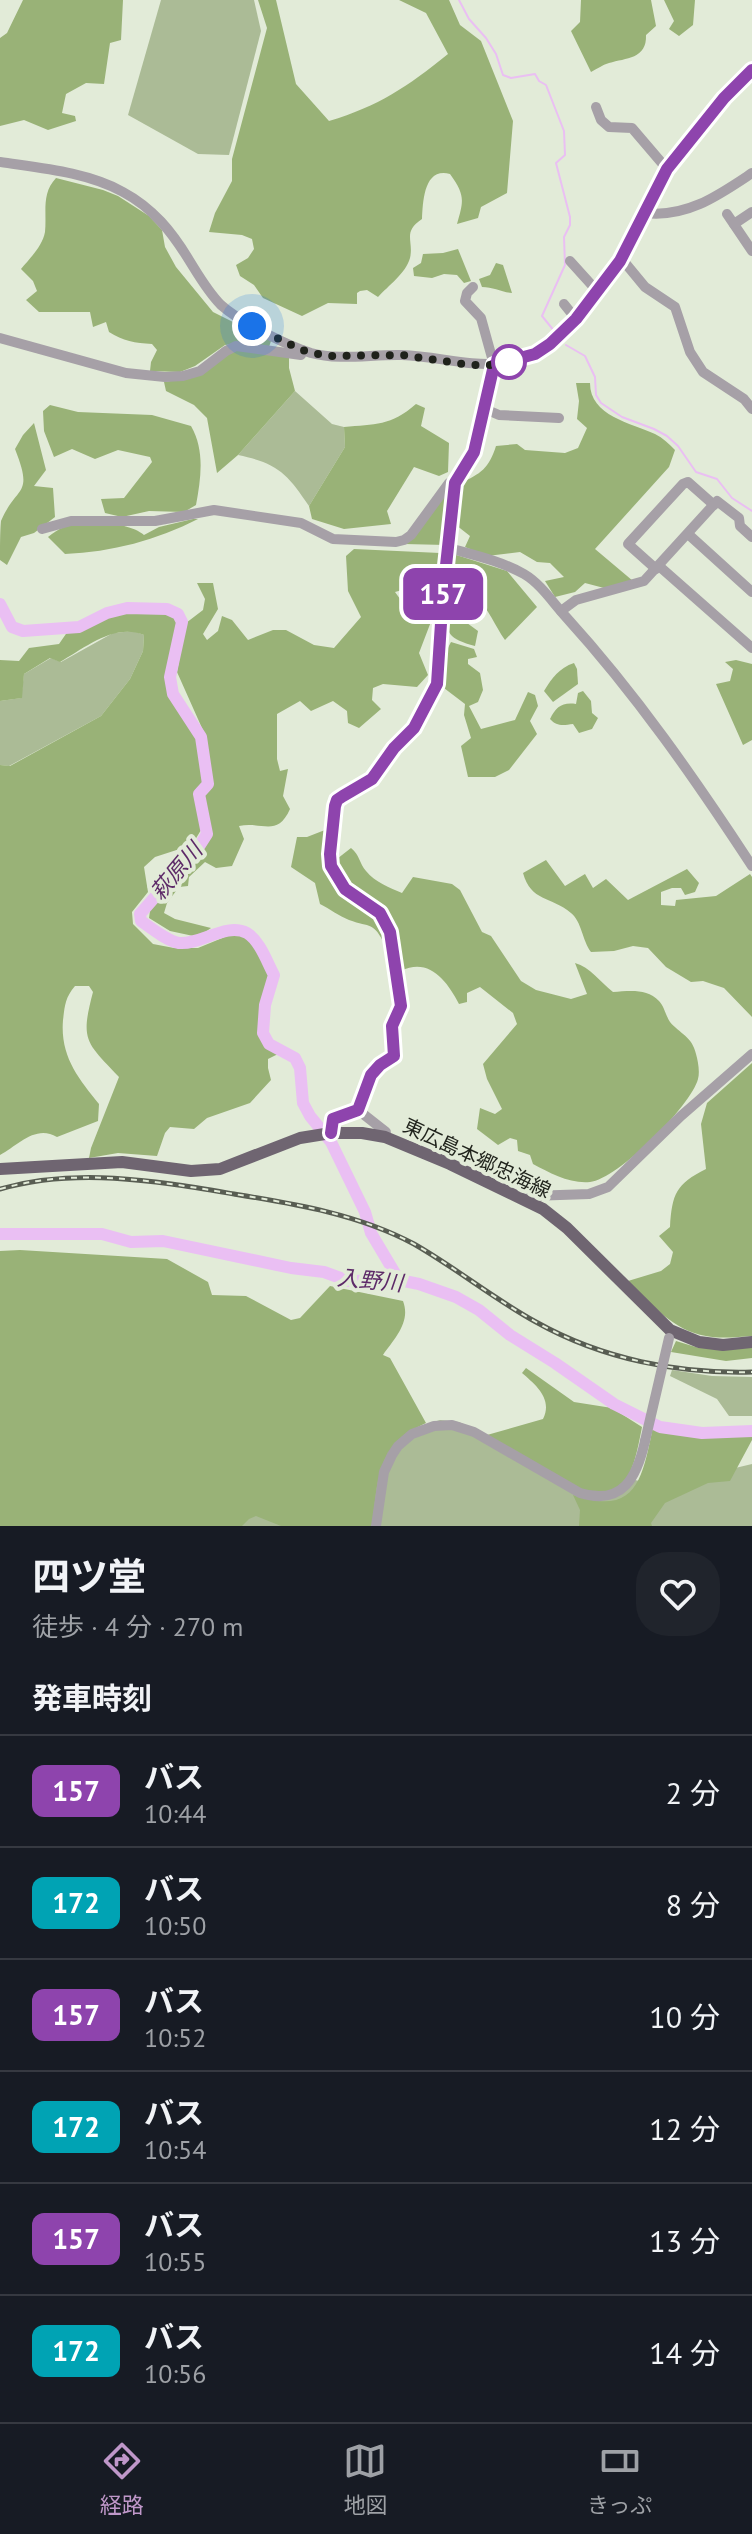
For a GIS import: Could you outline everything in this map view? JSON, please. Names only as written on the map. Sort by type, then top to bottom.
[{"type":"main road","name":"東広島本郷忠海線","points":[[0,1169],[122,1162],[191,1171],[220,1169],[289,1141],[325,1134],[362,1133],[385,1137],[528,1201],[567,1228],[670,1334],[723,1345],[752,1342]]},
{"type":"street","points":[[0,162],[90,179],[132,197],[171,233],[203,283],[221,304],[252,326],[302,350],[326,356],[402,355],[470,365],[494,365],[535,354],[576,319],[620,261],[667,169],[724,98],[752,70]]},
{"type":"street","points":[[596,107],[601,120],[609,127],[632,128],[667,169]]},
{"type":"street","points":[[645,213],[662,215],[697,206],[751,176]]},
{"type":"street","points":[[734,224],[752,212]]},
{"type":"street","points":[[727,214],[752,251]]},
{"type":"street","points":[[570,261],[598,292]]},
{"type":"street","points":[[620,261],[645,287],[675,307],[690,352],[703,372],[744,399],[752,409]]},
{"type":"street","points":[[325,1134],[333,1119],[358,1110],[371,1075],[394,1056],[392,1026],[401,1006],[390,932],[380,913],[345,889],[331,866],[330,854],[337,800],[372,779],[394,748],[414,728],[437,684],[455,483],[474,452],[494,365],[481,318],[465,301],[473,287]]},
{"type":"street","points":[[564,304],[576,319]]},
{"type":"street","points":[[0,338],[126,373],[165,377],[200,371],[236,346],[301,355],[302,350]]},
{"type":"street","points":[[485,409],[499,415],[559,418]]},
{"type":"street","points":[[714,505],[688,482],[683,484],[628,544],[752,648]]},
{"type":"street","points":[[42,529],[71,521],[155,521],[214,510],[301,523],[333,539],[396,542],[411,535],[449,483],[455,483]]},
{"type":"street","points":[[561,611],[576,600],[644,581],[717,501],[739,518],[740,526],[752,537]]},
{"type":"street","points":[[688,534],[752,592]]},
{"type":"street","points":[[449,548],[502,564],[538,585],[636,699],[701,788],[752,866]]},
{"type":"street","points":[[528,1201],[531,1196],[589,1194],[608,1187],[681,1116],[752,1054]]},
{"type":"street","points":[[358,1110],[386,1132],[385,1137]]},
{"type":"street","points":[[376,1526],[387,1466],[404,1439],[423,1428],[443,1425],[465,1428],[580,1493],[597,1496],[617,1493],[640,1463],[670,1334]]},
{"type":"green space","points":[[23,0],[123,0],[121,40],[110,43],[104,84],[86,83],[66,94],[62,113],[75,116],[76,121],[48,130],[24,120],[0,126],[0,38],[7,33]]},
{"type":"green space","points":[[161,0],[254,0],[261,31],[229,155],[198,154],[128,115]]},
{"type":"green space","points":[[258,0],[276,0],[296,84],[329,121],[392,94],[448,54],[426,13],[399,0],[449,0],[460,25],[481,41],[513,121],[507,193],[481,207],[478,218],[457,224],[462,203],[458,187],[450,174],[441,173],[430,180],[422,219],[410,233],[408,264],[378,297],[367,290],[360,291],[357,293],[357,304],[328,303],[302,316],[263,298],[254,285],[240,276],[236,265],[248,258],[254,249],[252,239],[209,232],[232,181],[232,159],[267,28]]},
{"type":"green space","points":[[581,0],[651,0],[656,26],[646,35],[639,53],[591,72],[571,31],[580,22]]},
{"type":"green space","points":[[664,0],[695,0],[693,25],[679,36],[669,29],[674,21]]},
{"type":"green space","points":[[56,178],[118,196],[149,216],[162,230],[165,247],[176,267],[213,312],[271,341],[269,347],[243,343],[225,345],[195,366],[180,372],[150,371],[157,350],[152,344],[119,338],[109,332],[106,322],[93,327],[90,312],[39,312],[26,300],[37,291],[33,281],[21,269],[35,252],[45,232],[46,197]]},
{"type":"green space","points":[[458,249],[471,281],[464,283],[457,275],[444,274],[432,278],[414,276],[413,268],[421,263],[423,254]]},
{"type":"green space","points":[[496,263],[503,265],[512,293],[482,287],[479,279],[490,275]]},
{"type":"green space","points":[[235,348],[289,356],[295,391],[238,455],[217,473],[207,418],[194,405],[166,391],[164,382],[183,379]]},
{"type":"green space","points":[[576,383],[590,383],[592,394],[604,411],[658,436],[675,450],[669,467],[595,549],[633,581],[604,588],[585,583],[575,592],[555,597],[545,581],[564,577],[550,563],[537,562],[520,552],[487,556],[465,547],[470,536],[456,525],[460,483],[483,469],[496,446],[517,444],[525,450],[565,453],[578,448],[587,428],[577,419],[579,401]]},
{"type":"green space","points":[[295,391],[332,424],[344,427],[345,447],[309,506],[280,471],[238,455]]},
{"type":"green space","points":[[416,404],[425,408],[421,426],[449,443],[448,472],[439,476],[414,467],[387,511],[391,524],[344,529],[312,519],[309,506],[345,447],[344,427],[390,420]]},
{"type":"green space","points":[[50,405],[78,412],[152,415],[191,426],[200,454],[196,505],[184,512],[149,511],[122,517],[105,513],[101,499],[124,498],[152,462],[150,457],[118,450],[95,459],[72,449],[54,457],[44,431],[43,411]]},
{"type":"green space","points":[[34,423],[46,470],[34,486],[53,488],[55,517],[34,533],[21,537],[7,565],[0,560],[1,521],[23,483],[21,464],[15,449]]},
{"type":"green space","points":[[447,491],[451,491],[446,545],[404,544]]},
{"type":"green space","points":[[198,519],[150,539],[100,551],[65,554],[48,537],[72,524],[117,524],[144,535],[159,527]]},
{"type":"green space","points":[[354,549],[440,553],[440,574],[427,569],[406,568],[409,588],[395,592],[403,603],[421,604],[434,597],[432,619],[419,653],[428,675],[417,687],[383,684],[373,688],[372,700],[381,709],[359,728],[348,723],[347,711],[333,701],[311,711],[300,701],[277,714],[277,759],[280,771],[288,769],[283,796],[290,809],[285,818],[274,826],[239,826],[244,839],[232,866],[216,868],[205,862],[189,877],[188,886],[179,887],[167,903],[164,913],[211,928],[198,937],[170,931],[149,918],[151,904],[198,856],[211,834],[202,795],[212,783],[206,737],[177,672],[186,623],[203,610],[205,599],[197,583],[213,583],[218,609],[203,634],[207,640],[218,631],[222,616],[232,620],[248,640],[273,630],[286,630],[314,645],[334,648],[361,617],[348,591],[346,556]]},
{"type":"green space","points":[[450,553],[507,571],[537,607],[505,640],[476,597],[461,600],[458,582],[448,577]]},
{"type":"green space","points":[[445,607],[478,631],[475,646],[459,641],[450,634]]},
{"type":"green space","points":[[128,609],[166,611],[177,616],[179,624],[168,676],[170,694],[201,739],[206,783],[196,793],[201,830],[192,845],[155,857],[144,867],[148,892],[132,912],[133,924],[153,944],[174,948],[198,948],[232,934],[243,936],[253,943],[273,975],[263,1008],[262,1027],[270,1045],[280,1053],[268,1059],[271,1080],[250,1103],[207,1118],[194,1129],[170,1127],[157,1156],[118,1153],[89,1158],[119,1077],[89,1040],[87,1021],[93,992],[89,986],[75,986],[65,1006],[64,1045],[72,1066],[99,1104],[98,1121],[57,1137],[34,1134],[0,1155],[0,765],[10,766],[101,716],[130,679],[143,651],[144,635],[122,632],[100,639],[60,662],[50,658],[24,674],[22,698],[0,701],[0,660],[19,661],[29,648],[59,644],[68,631]]},
{"type":"green space","points":[[134,631],[144,635],[143,651],[130,679],[101,716],[9,766],[0,765],[0,701],[21,698],[24,674],[51,658],[61,662],[113,633]]},
{"type":"green space","points":[[451,642],[474,649],[477,657],[468,659],[468,664],[480,673],[483,690],[478,702],[469,706],[481,729],[515,720],[528,692],[535,695],[538,706],[530,721],[537,734],[509,770],[495,777],[468,777],[461,746],[471,738],[464,715],[465,704],[440,685]]},
{"type":"green space","points":[[736,660],[752,664],[752,740],[743,745],[716,684],[730,681],[733,669],[725,662]]},
{"type":"green space","points":[[574,663],[578,684],[553,702],[544,691],[556,674]]},
{"type":"green space","points":[[583,691],[591,701],[592,713],[598,718],[592,729],[579,733],[573,724],[558,724],[550,719],[560,706],[576,704],[578,693]]},
{"type":"green space","points":[[330,828],[333,876],[378,914],[390,941],[385,945],[371,926],[345,918],[320,904],[315,883],[291,867],[297,837],[307,837]]},
{"type":"green space","points":[[351,848],[370,875],[402,893],[413,877],[452,884],[460,890],[482,932],[491,936],[521,981],[536,990],[571,999],[587,994],[575,963],[590,971],[613,992],[638,991],[654,997],[661,1003],[670,1022],[692,1043],[697,1057],[698,1079],[682,1106],[635,1155],[602,1178],[590,1182],[568,1180],[553,1174],[533,1164],[530,1155],[518,1151],[517,1140],[510,1138],[498,1145],[477,1129],[480,1108],[495,1114],[502,1109],[483,1064],[517,1024],[513,1013],[480,987],[467,993],[467,1002],[459,1004],[443,980],[428,969],[411,967],[401,971],[383,912],[347,888],[333,862]]},
{"type":"green space","points":[[546,860],[565,886],[585,874],[593,888],[606,879],[628,900],[687,869],[699,883],[695,892],[685,895],[681,888],[672,888],[661,892],[661,905],[675,906],[676,900],[716,896],[750,874],[752,1017],[724,988],[703,981],[691,982],[666,967],[648,948],[633,946],[591,952],[575,917],[536,894],[527,882],[523,873]]},
{"type":"green space","points":[[752,1063],[752,1336],[712,1337],[694,1333],[673,1322],[628,1281],[661,1271],[670,1264],[673,1252],[659,1236],[670,1227],[674,1198],[682,1185],[706,1169],[701,1124],[707,1103]]},
{"type":"green space","points":[[0,1251],[167,1259],[208,1282],[212,1295],[246,1296],[291,1320],[300,1318],[330,1286],[403,1301],[403,1323],[383,1355],[390,1358],[426,1423],[409,1432],[388,1453],[379,1478],[372,1526],[281,1526],[256,1516],[242,1526],[0,1526]]},
{"type":"green space","points":[[676,1341],[699,1348],[752,1348],[752,1358],[726,1361],[671,1352]]},
{"type":"green space","points":[[526,1368],[574,1402],[612,1408],[642,1427],[632,1469],[618,1487],[594,1492],[576,1487],[487,1435],[543,1419],[546,1412],[544,1399],[522,1373]]},
{"type":"green space","points":[[672,1370],[712,1376],[752,1377],[752,1416],[729,1416],[717,1399],[670,1376]]},
{"type":"green space","points":[[440,1420],[459,1422],[587,1472],[664,1485],[752,1464],[752,1526],[234,1526],[390,1436]]},
{"type":"green space","points":[[653,1427],[688,1436],[752,1436],[752,1440],[730,1481],[708,1483],[665,1503],[652,1526],[579,1526],[580,1510],[573,1495],[594,1501],[624,1497],[640,1477]]},
{"type":"waterway","points":[[459,0],[469,19],[496,54],[503,75],[511,78],[535,74],[546,85],[564,131],[565,155],[556,163],[570,225],[564,237],[565,265],[542,316],[555,332]]},
{"type":"waterway","points":[[566,345],[585,356],[595,377],[596,395],[601,403],[622,417],[667,436],[696,472],[717,479],[732,498],[752,511]]},
{"type":"waterway","name":"萩原川","points":[[0,604],[12,627],[23,631],[79,627],[107,613],[127,608],[167,609],[178,614],[182,622],[170,677],[173,694],[201,737],[208,784],[199,794],[207,834],[140,914],[141,921],[179,943],[231,930],[247,933],[256,941],[274,975],[265,1005],[263,1033],[269,1044],[295,1058],[300,1068],[303,1103],[331,1142],[365,1212],[371,1233],[399,1280]]},
{"type":"waterway","name":"入野川","points":[[0,1234],[102,1234],[131,1242],[163,1241],[324,1272],[349,1281],[399,1280],[419,1284],[456,1297],[479,1310],[510,1335],[614,1404],[660,1427],[702,1433],[752,1431]]},
{"type":"railway","points":[[0,1189],[58,1179],[117,1178],[205,1189],[326,1212],[371,1225],[414,1244],[520,1313],[587,1346],[669,1367],[752,1372]]},
{"type":"bus line","name":"157","points":[[331,1133],[333,1119],[358,1110],[371,1075],[394,1056],[392,1026],[401,1006],[390,932],[380,913],[345,889],[331,866],[335,806],[337,800],[372,779],[394,748],[414,728],[437,684],[455,483],[474,452],[494,365],[535,354],[576,319],[620,261],[667,169],[724,98],[752,70]]},
{"type":"route","points":[[252,326],[302,350],[326,356],[402,355],[470,365],[494,365],[518,360],[509,362]]}]
